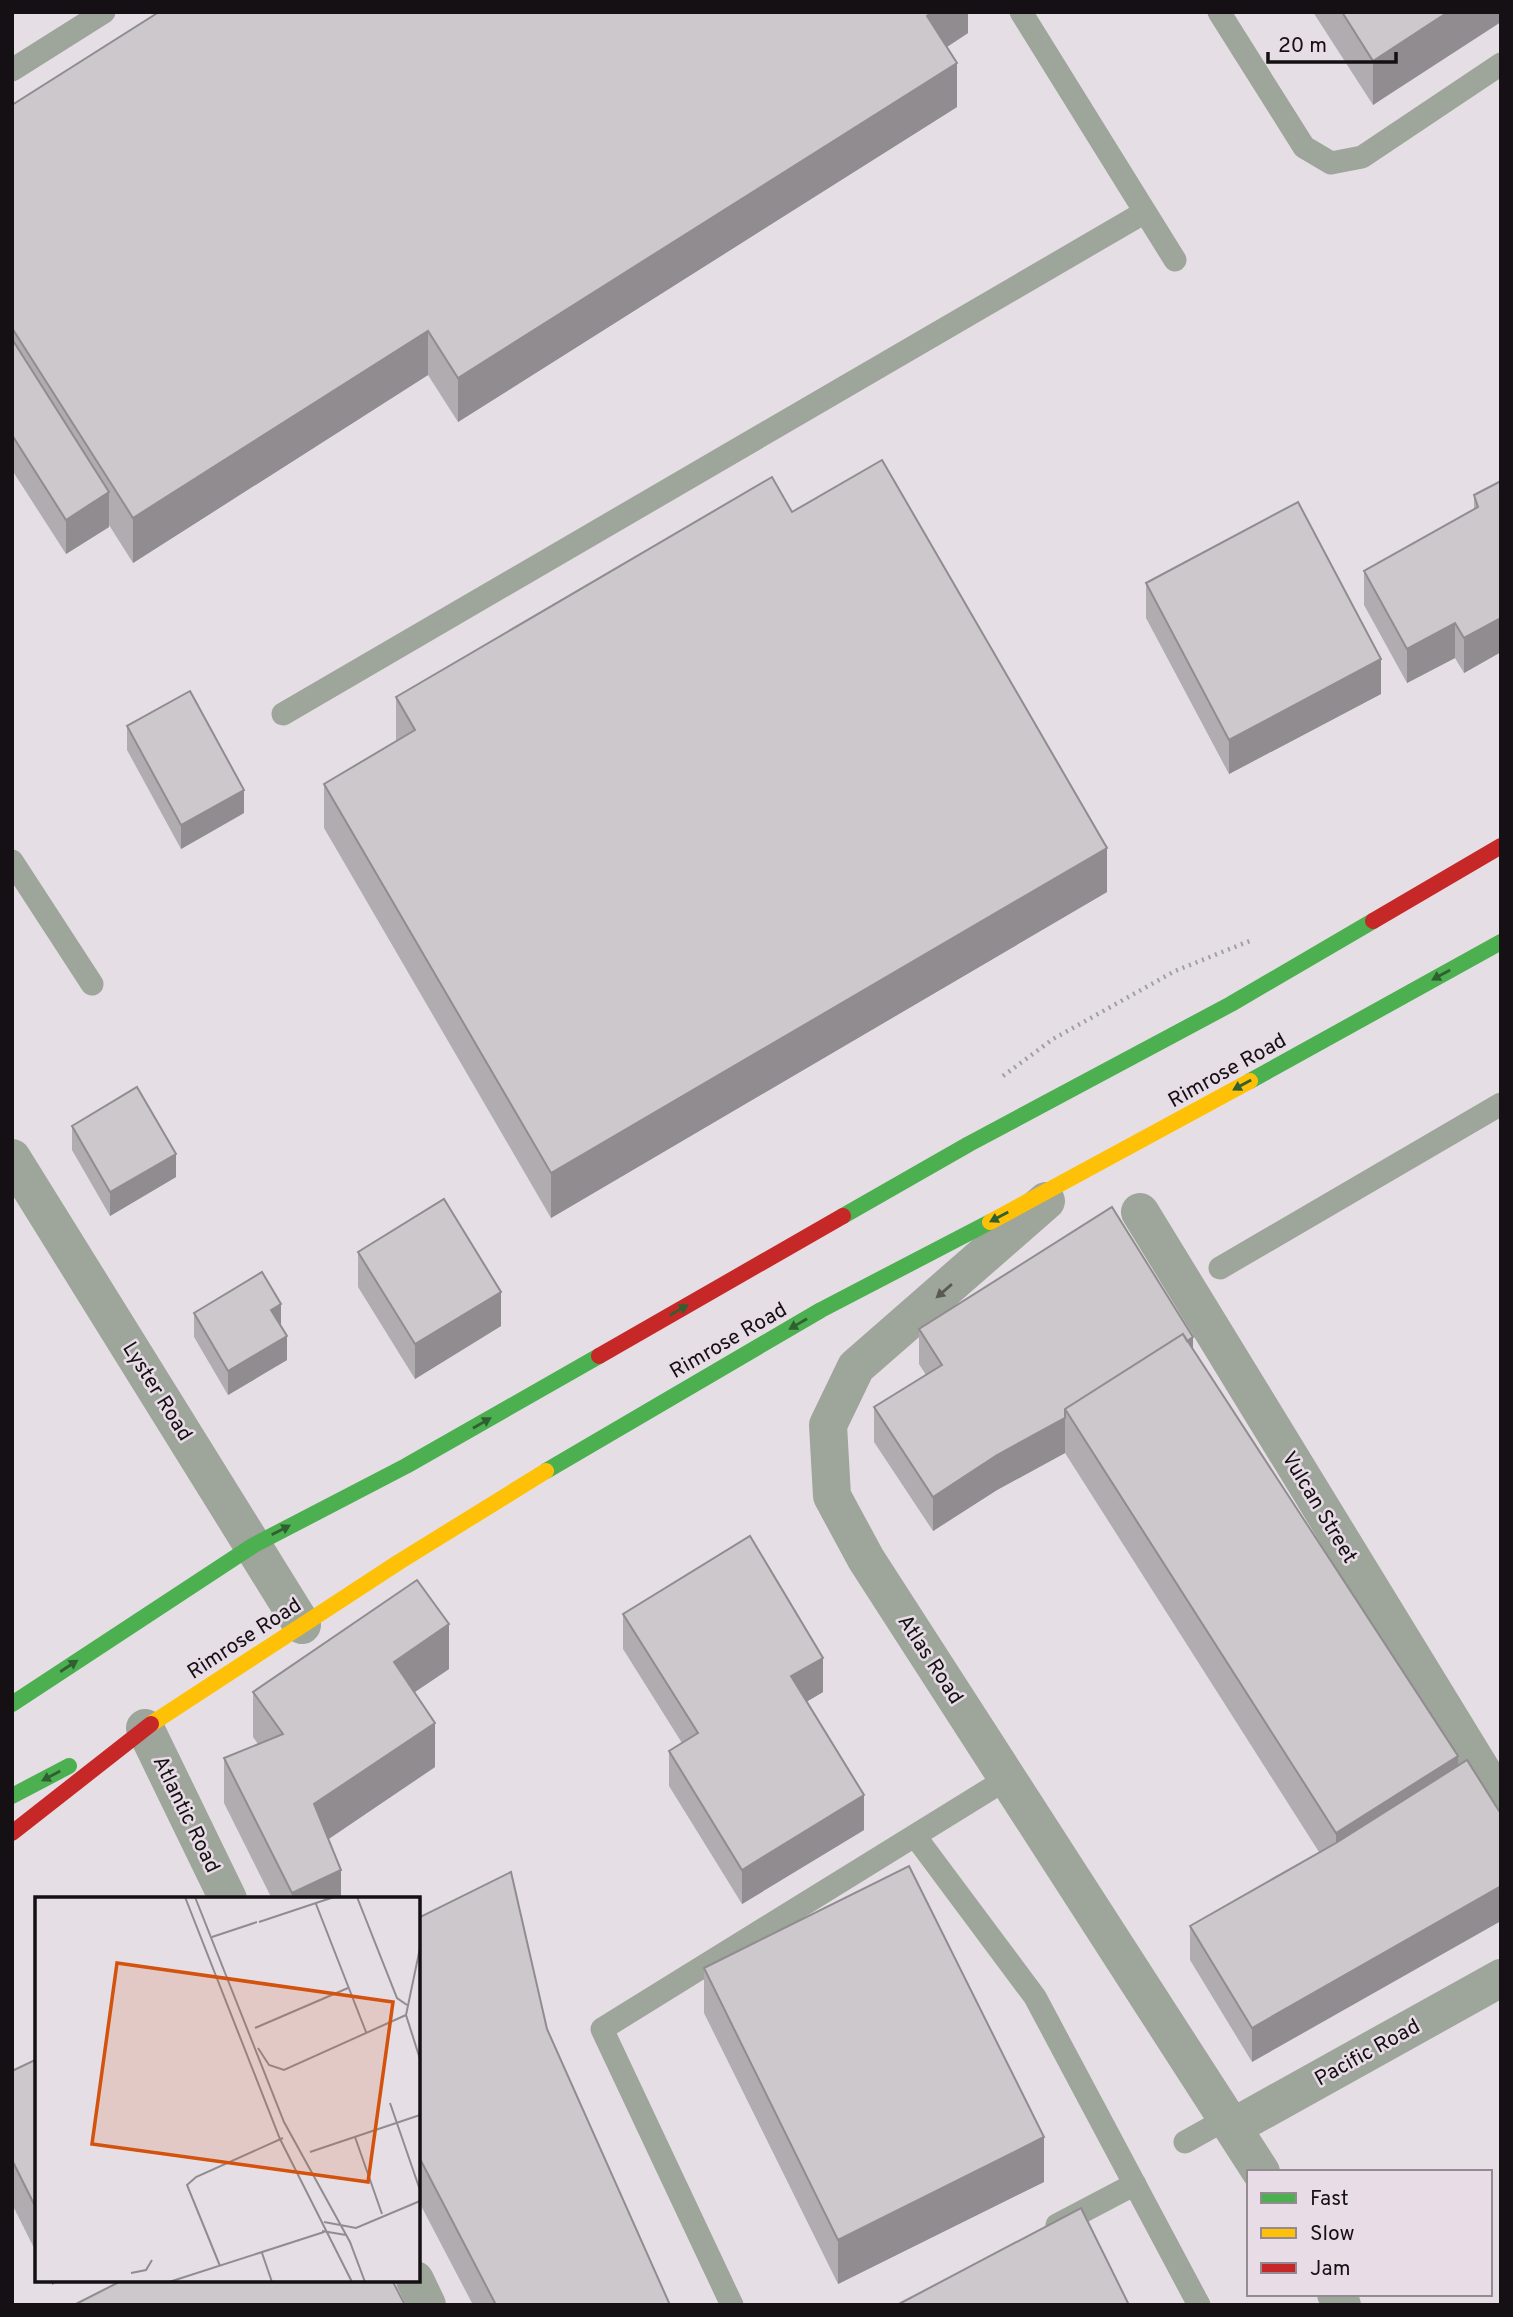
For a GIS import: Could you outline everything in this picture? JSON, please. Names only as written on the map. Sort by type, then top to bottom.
[{"type":"highway","points":[[12,1704],[254,1545],[406,1466],[969,1144],[1231,1004],[1501,846]]},
{"type":"highway","name":"Rimrose Road","points":[[12,1833],[150,1725],[302,1625],[569,1457],[821,1310],[1069,1181],[1501,942]]},
{"type":"highway","points":[[12,1796],[150,1725]]},
{"type":"street","name":"Lyster Road","points":[[12,1158],[302,1625]]},
{"type":"street","name":"Atlas Road","points":[[1069,1181],[856,1367],[828,1425],[832,1496],[866,1559],[1260,2170]]},
{"type":"street","name":"Vulcan Street","points":[[1140,1212],[1501,1802]]},
{"type":"street","name":"Atlantic Road","points":[[150,1725],[184,1808],[228,1897]]},
{"type":"street","name":"Pacific Road","points":[[1231,2122],[1501,1978]]},
{"type":"street","points":[[416,2282],[427,2305]]},
{"type":"lane","points":[[12,70],[104,12]]},
{"type":"lane","points":[[1021,12],[1175,260]]},
{"type":"lane","points":[[1219,12],[1304,148],[1331,163],[1362,158],[1501,64]]},
{"type":"lane","points":[[283,714],[1146,212]]},
{"type":"lane","points":[[12,860],[92,984]]},
{"type":"lane","points":[[1220,1268],[1501,1104]]},
{"type":"lane","points":[[732,2305],[602,2029],[1008,1778]]},
{"type":"lane","points":[[915,1836],[1035,1997],[1199,2305]]},
{"type":"lane","points":[[1185,2142],[1231,2122]]},
{"type":"lane","points":[[1037,2235],[1135,2184]]},
{"type":"building","points":[[159,12],[932,12],[927,16],[957,63],[458,378],[428,331],[133,518],[12,328],[12,105]]},
{"type":"building","points":[[1342,12],[1448,12],[1373,61]]},
{"type":"building","points":[[12,339],[109,492],[66,520],[12,435]]},
{"type":"building","points":[[882,460],[1107,848],[551,1173],[324,784],[415,730],[396,697],[772,477],[792,512]]},
{"type":"building","points":[[1501,481],[1501,618],[1464,638],[1455,623],[1407,649],[1364,571],[1478,507],[1474,495]]},
{"type":"building","points":[[1298,502],[1381,659],[1229,740],[1146,583]]},
{"type":"building","points":[[190,691],[244,790],[181,825],[127,726]]},
{"type":"building","points":[[137,1087],[176,1154],[110,1192],[72,1126]]},
{"type":"building","points":[[444,1199],[501,1292],[415,1344],[358,1252]]},
{"type":"building","points":[[1112,1207],[1193,1337],[1187,1341],[1183,1334],[1065,1409],[1065,1418],[997,1455],[933,1497],[874,1407],[942,1365],[919,1329]]},
{"type":"building","points":[[262,1272],[281,1304],[271,1310],[287,1336],[228,1371],[194,1313]]},
{"type":"building","points":[[1183,1334],[1458,1756],[1336,1833],[1065,1409]]},
{"type":"building","points":[[750,1536],[823,1658],[791,1676],[864,1795],[742,1870],[669,1751],[698,1733],[623,1614]]},
{"type":"building","points":[[417,1580],[449,1624],[394,1662],[435,1723],[314,1804],[341,1870],[292,1893],[224,1758],[283,1734],[253,1692]]},
{"type":"building","points":[[1467,1760],[1501,1814],[1501,1886],[1252,2028],[1190,1926],[1336,1843]]},
{"type":"building","points":[[909,1866],[1044,2137],[838,2240],[704,1968]]},
{"type":"building","points":[[511,1872],[547,2029],[670,2305],[496,2305],[420,2159],[420,1917]]},
{"type":"building","points":[[35,2060],[35,2206],[12,2160],[12,2071]]},
{"type":"building","points":[[1081,2208],[1129,2305],[897,2305]]},
{"type":"building","points":[[119,2282],[393,2282],[405,2305],[74,2305]]},
{"type":"traffic: fast","points":[[843,1216],[969,1144],[1231,1004],[1373,921]]},
{"type":"traffic: fast","points":[[1250,1081],[1501,942]]},
{"type":"traffic: fast","points":[[546,1471],[821,1310],[990,1222]]},
{"type":"traffic: fast","points":[[12,1704],[254,1545],[406,1466],[599,1356]]},
{"type":"traffic: fast","points":[[12,1796],[69,1766]]},
{"type":"traffic: slow","points":[[990,1222],[1250,1081]]},
{"type":"traffic: slow","points":[[151,1724],[399,1562],[546,1471]]},
{"type":"traffic: jam","points":[[1373,921],[1501,846]]},
{"type":"traffic: jam","points":[[599,1356],[843,1216]]},
{"type":"traffic: jam","points":[[12,1833],[151,1724]]}]
